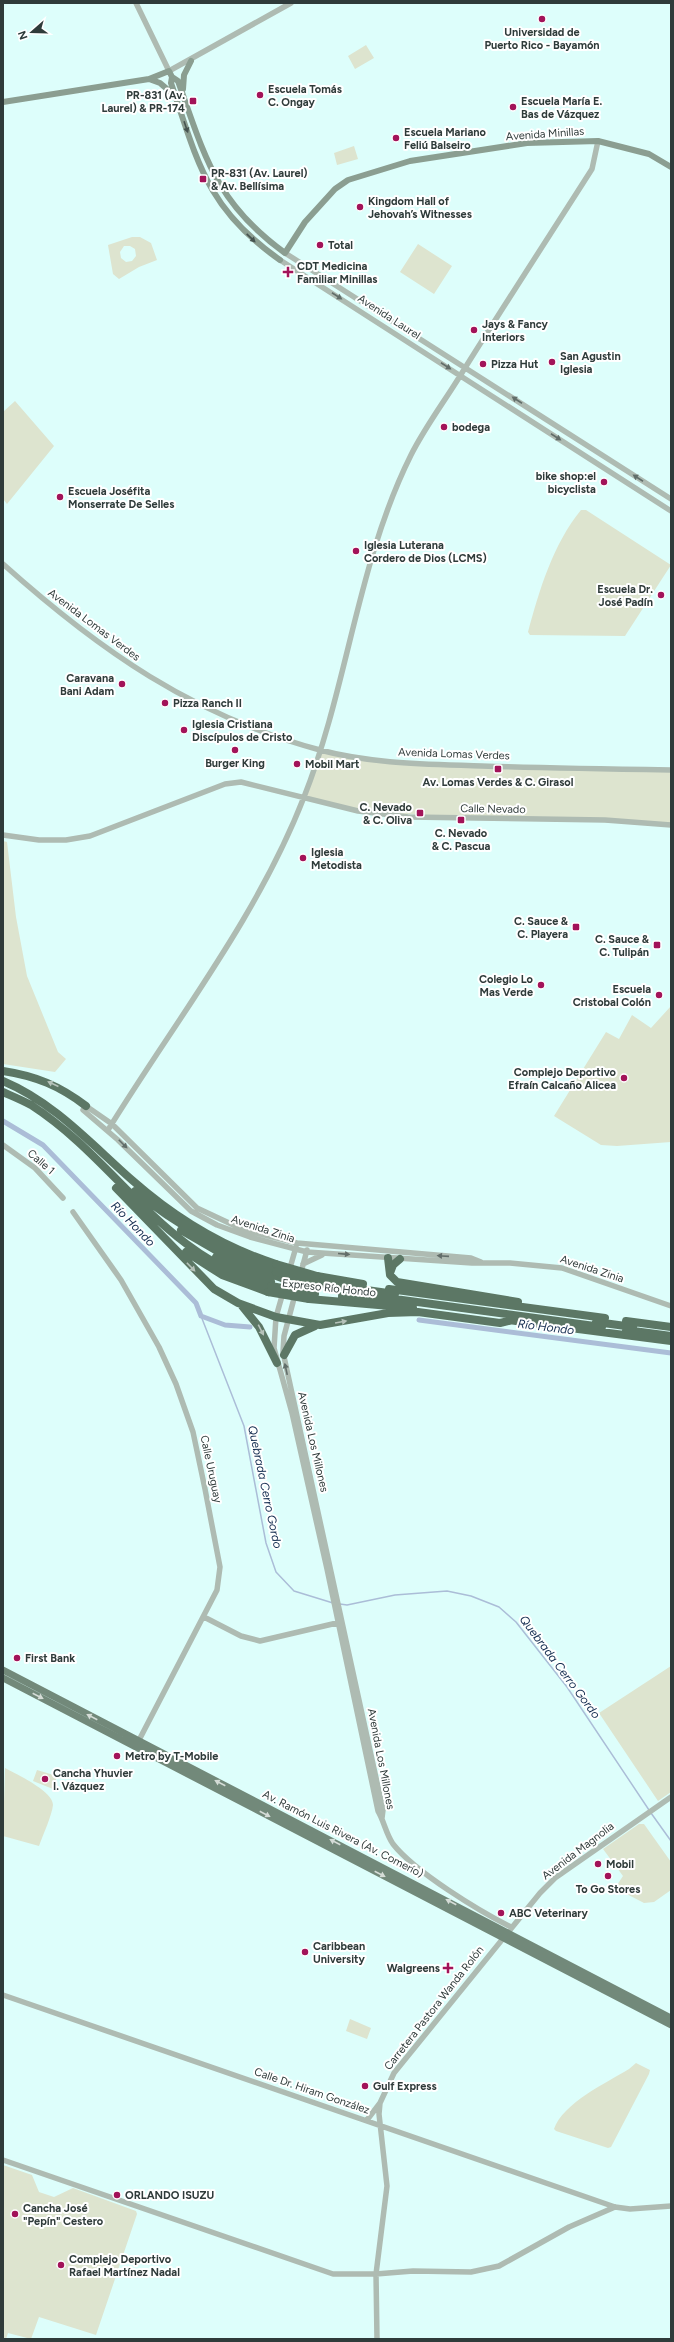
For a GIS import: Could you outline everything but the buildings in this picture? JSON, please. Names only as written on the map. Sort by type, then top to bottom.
[{"type":"highway","points":[[3,1071],[32,1076],[51,1083],[84,1108]]},
{"type":"highway","name":"Expreso Río Hondo","points":[[3,1081],[32,1096],[58,1113],[133,1181],[179,1216],[229,1245],[276,1268],[317,1279],[671,1327]]},
{"type":"highway","points":[[3,1088],[18,1094],[66,1126],[145,1200],[187,1235],[215,1251],[286,1283]]},
{"type":"highway","points":[[3,1092],[30,1104],[63,1130],[184,1244],[210,1262],[269,1289]]},
{"type":"highway","name":"Expreso Río Hondo","points":[[3,1096],[48,1123],[116,1188],[178,1245],[199,1262],[239,1283],[312,1296],[419,1308],[671,1341]]},
{"type":"highway","points":[[116,1188],[206,1282],[222,1294],[238,1303],[276,1317],[320,1325]]},
{"type":"highway","points":[[145,1200],[186,1228],[225,1250],[276,1268]]},
{"type":"highway","points":[[149,1212],[214,1257],[238,1268],[286,1283]]},
{"type":"highway","points":[[389,1255],[390,1273],[397,1282],[534,1305],[543,1310]]},
{"type":"highway","points":[[390,1273],[393,1265],[400,1259]]},
{"type":"highway","points":[[317,1279],[671,1332]]},
{"type":"highway","points":[[312,1296],[395,1299],[671,1336]]},
{"type":"highway","points":[[238,1303],[252,1316],[260,1327],[277,1363]]},
{"type":"highway","points":[[284,1355],[290,1341],[298,1332],[320,1325],[407,1312],[500,1323],[513,1320]]},
{"type":"main road","points":[[184,97],[184,75],[191,61]]},
{"type":"main road","points":[[3,102],[149,79],[171,74]]},
{"type":"main road","name":"Avenida Laurel","points":[[171,74],[178,81],[208,162],[227,197],[245,219],[285,253]]},
{"type":"main road","name":"Avenida Laurel","points":[[171,74],[171,83],[198,163],[217,200],[238,225],[256,243],[280,260]]},
{"type":"main road","points":[[149,79],[164,86],[176,98]]},
{"type":"main road","name":"Avenida Minillas","points":[[285,253],[306,222],[335,189],[348,180],[410,161],[528,143],[598,141],[649,154],[671,167]]},
{"type":"main road","name":"Av. Ramón Luis Rivera (Av. Comerío)","points":[[3,1670],[137,1744]]},
{"type":"main road","name":"Av. Ramón Luis Rivera (Av. Comerío)","points":[[3,1678],[137,1744],[508,1932],[671,2018]]},
{"type":"main road","name":"Av. Ramón Luis Rivera (Av. Comerío)","points":[[508,1932],[671,2025]]},
{"type":"street","name":"Avenida Laurel","points":[[136,3],[171,74]]},
{"type":"street","points":[[171,74],[291,3]]},
{"type":"street","points":[[108,1130],[229,942],[267,878],[304,799],[321,750],[363,585],[388,505],[412,453],[592,169],[598,141]]},
{"type":"street","name":"Avenida Laurel","points":[[285,253],[671,499]]},
{"type":"street","name":"Avenida Laurel","points":[[280,260],[671,511]]},
{"type":"street","name":"Avenida Lomas Verdes","points":[[3,564],[56,611],[112,653],[186,699],[248,727],[321,750],[404,764],[671,770]]},
{"type":"street","name":"Calle Nevado","points":[[3,835],[39,840],[66,840],[90,836],[225,784],[241,782],[304,799],[358,811],[408,817],[604,820],[671,825]]},
{"type":"street","name":"Avenida Zinia","points":[[84,1108],[112,1124],[196,1208],[244,1230],[297,1243],[389,1255],[400,1259],[481,1262],[562,1268],[671,1306]]},
{"type":"street","name":"Avenida Zinia","points":[[84,1108],[191,1211],[224,1227],[281,1246],[307,1252],[471,1258],[481,1262]]},
{"type":"street","name":"Calle 1","points":[[3,1144],[34,1168],[63,1198]]},
{"type":"street","name":"Calle Uruguay","points":[[74,1212],[121,1280],[159,1347],[176,1384],[193,1432],[220,1567],[217,1590],[137,1744]]},
{"type":"street","name":"Avenida Los Millones","points":[[297,1243],[276,1317],[274,1348],[292,1413],[377,1781],[383,1810],[382,1818],[393,1844],[408,1860],[508,1932]]},
{"type":"street","name":"Avenida Los Millones","points":[[308,1244],[284,1336],[284,1355],[340,1622]]},
{"type":"street","points":[[281,1246],[290,1252],[293,1261]]},
{"type":"street","points":[[303,1264],[315,1257],[331,1253]]},
{"type":"street","points":[[204,1617],[241,1636],[260,1641],[296,1634],[340,1622]]},
{"type":"street","name":"Avenida Magnolia","points":[[508,1932],[555,1878],[671,1797]]},
{"type":"street","name":"Carretera Pastora Wanda Rolón","points":[[377,2339],[376,2274],[387,2186],[380,2124],[380,2103],[394,2073],[508,1932]]},
{"type":"street","name":"Calle Dr. Hiram González","points":[[3,1995],[614,2206],[630,2209],[671,2206]]},
{"type":"street","points":[[367,2120],[380,2103]]},
{"type":"street","points":[[3,2160],[333,2274],[376,2274],[413,2271],[471,2272],[499,2266],[569,2228],[614,2206]]},
{"type":"green space","points":[[366,45],[374,58],[355,69],[348,56]]},
{"type":"green space","points":[[354,146],[358,159],[337,165],[334,153]]},
{"type":"green space","points":[[132,237],[140,237],[151,243],[157,260],[139,267],[119,279],[113,274],[108,245]],"holes":[[[124,246],[130,246],[135,249],[136,256],[132,261],[126,262],[121,258],[120,252]]]},
{"type":"green space","points":[[418,244],[452,266],[434,294],[400,272]]},
{"type":"green space","points":[[15,401],[54,446],[7,504],[3,499],[3,412]]},
{"type":"green space","points":[[581,510],[586,510],[671,565],[625,636],[530,635],[528,632],[548,568],[562,538]]},
{"type":"green space","points":[[321,750],[404,763],[671,770],[671,825],[379,813],[304,799]]},
{"type":"green space","points":[[3,841],[7,842],[16,917],[27,976],[58,1052],[66,1059],[55,1072],[3,1064]]},
{"type":"green space","name":"Complejo Deportivo Efraín Calcaño Alicea","points":[[671,1006],[671,1142],[617,1146],[601,1145],[554,1116],[606,1032],[619,1039],[632,1015],[651,1028]]},
{"type":"green space","points":[[671,1666],[671,1792],[658,1801],[599,1713]]},
{"type":"green space","points":[[5,1768],[41,1789],[51,1800],[53,1805],[52,1809],[39,1846],[3,1836]]},
{"type":"green space","name":"Cancha Yhuvier I. Vázquez","points":[[37,1770],[57,1776],[53,1789],[33,1781]]},
{"type":"green space","points":[[639,1824],[644,1824],[671,1862],[671,1890],[654,1902],[644,1903],[615,1888],[623,1876],[603,1849]]},
{"type":"green space","points":[[350,2019],[371,2028],[367,2039],[346,2031]]},
{"type":"green space","points":[[636,2063],[650,2070],[649,2074],[611,2147],[608,2148],[556,2131],[554,2129],[566,2111],[576,2102],[586,2094],[629,2069]]},
{"type":"green space","name":"Complejo Deportivo Rafael Martínez Nadal","points":[[3,2165],[32,2175],[39,2192],[54,2197],[73,2188],[136,2211],[137,2214],[96,2335],[39,2317],[31,2339],[8,2333],[6,2339],[3,2339]]},
{"type":"waterway","name":"Río Hondo","points":[[3,1121],[43,1145],[196,1303],[201,1316],[225,1325],[250,1327]]},
{"type":"waterway","name":"Quebrada Cerro Gordo","points":[[201,1316],[244,1426],[266,1543],[276,1572],[294,1591],[333,1603]]},
{"type":"waterway","name":"Río Hondo","points":[[419,1320],[671,1353]]},
{"type":"waterway","name":"Quebrada Cerro Gordo","points":[[340,1604],[347,1605],[395,1595],[447,1591],[471,1596],[499,1607],[516,1622],[567,1687],[649,1810]]},
{"type":"waterway","name":"Quebrada Cerro Gordo","points":[[651,1813],[671,1841]]},
{"type":"place","name":"Universidad de Puerto Rico - Bayamón","points":[[542,19]]},
{"type":"place","name":"Escuela Tomás C. Ongay","points":[[260,95]]},
{"type":"place","name":"PR-831 (Av. Laurel) & PR-174","points":[[193,101]]},
{"type":"place","name":"Escuela María E. Bas de Vázquez","points":[[513,107]]},
{"type":"place","name":"Escuela Mariano Feliú Balseiro","points":[[396,138]]},
{"type":"place","name":"PR-831 (Av. Laurel) & Av. Bellísima","points":[[203,179]]},
{"type":"place","name":"Kingdom Hall of Jehovah’s Witnesses","points":[[360,207]]},
{"type":"place","name":"Total","points":[[320,245]]},
{"type":"place","name":"CDT Medicina Familiar Minillas","points":[[288,272]]},
{"type":"place","name":"Jays & Fancy Interiors","points":[[474,330]]},
{"type":"place","name":"San Agustin Iglesia","points":[[552,362]]},
{"type":"place","name":"Pizza Hut","points":[[483,364]]},
{"type":"place","name":"bodega","points":[[444,427]]},
{"type":"place","name":"bike shop:el bicyclista","points":[[604,482]]},
{"type":"place","name":"Escuela Joséfita Monserrate De Selles","points":[[60,497]]},
{"type":"place","name":"Iglesia Luterana Cordero de Dios (LCMS)","points":[[356,551]]},
{"type":"place","name":"Escuela Dr. José Padín","points":[[661,595]]},
{"type":"place","name":"Caravana Bani Adam","points":[[122,684]]},
{"type":"place","name":"Pizza Ranch II","points":[[165,703]]},
{"type":"place","name":"Iglesia Cristiana Discípulos de Cristo","points":[[184,730]]},
{"type":"place","name":"Burger King","points":[[235,750]]},
{"type":"place","name":"Mobil Mart","points":[[297,764]]},
{"type":"place","name":"Av. Lomas Verdes & C. Girasol","points":[[498,769]]},
{"type":"place","name":"C. Nevado & C. Oliva","points":[[420,813]]},
{"type":"place","name":"C. Nevado & C. Pascua","points":[[461,820]]},
{"type":"place","name":"Iglesia Metodista","points":[[303,858]]},
{"type":"place","name":"C. Sauce & C. Playera","points":[[576,927]]},
{"type":"place","name":"C. Sauce & C. Tulipán","points":[[657,945]]},
{"type":"place","name":"Colegio Lo Mas Verde","points":[[541,985]]},
{"type":"place","name":"Escuela Cristobal Colón","points":[[659,995]]},
{"type":"place","name":"Complejo Deportivo Efraín Calcaño Alicea","points":[[624,1078]]},
{"type":"place","name":"First Bank","points":[[17,1658]]},
{"type":"place","name":"Metro by T-Mobile","points":[[117,1756]]},
{"type":"place","name":"Cancha Yhuvier I. Vázquez","points":[[45,1779]]},
{"type":"place","name":"Mobil","points":[[598,1864]]},
{"type":"place","name":"To Go Stores","points":[[608,1876]]},
{"type":"place","name":"ABC Veterinary","points":[[501,1913]]},
{"type":"place","name":"Caribbean University","points":[[305,1952]]},
{"type":"place","name":"Walgreens","points":[[448,1968]]},
{"type":"place","name":"Gulf Express","points":[[365,2086]]},
{"type":"place","name":"ORLANDO ISUZU","points":[[117,2195]]},
{"type":"place","name":"Cancha José \"Pepín\" Cestero","points":[[15,2214]]},
{"type":"place","name":"Complejo Deportivo Rafael Martínez Nadal","points":[[61,2265]]}]
